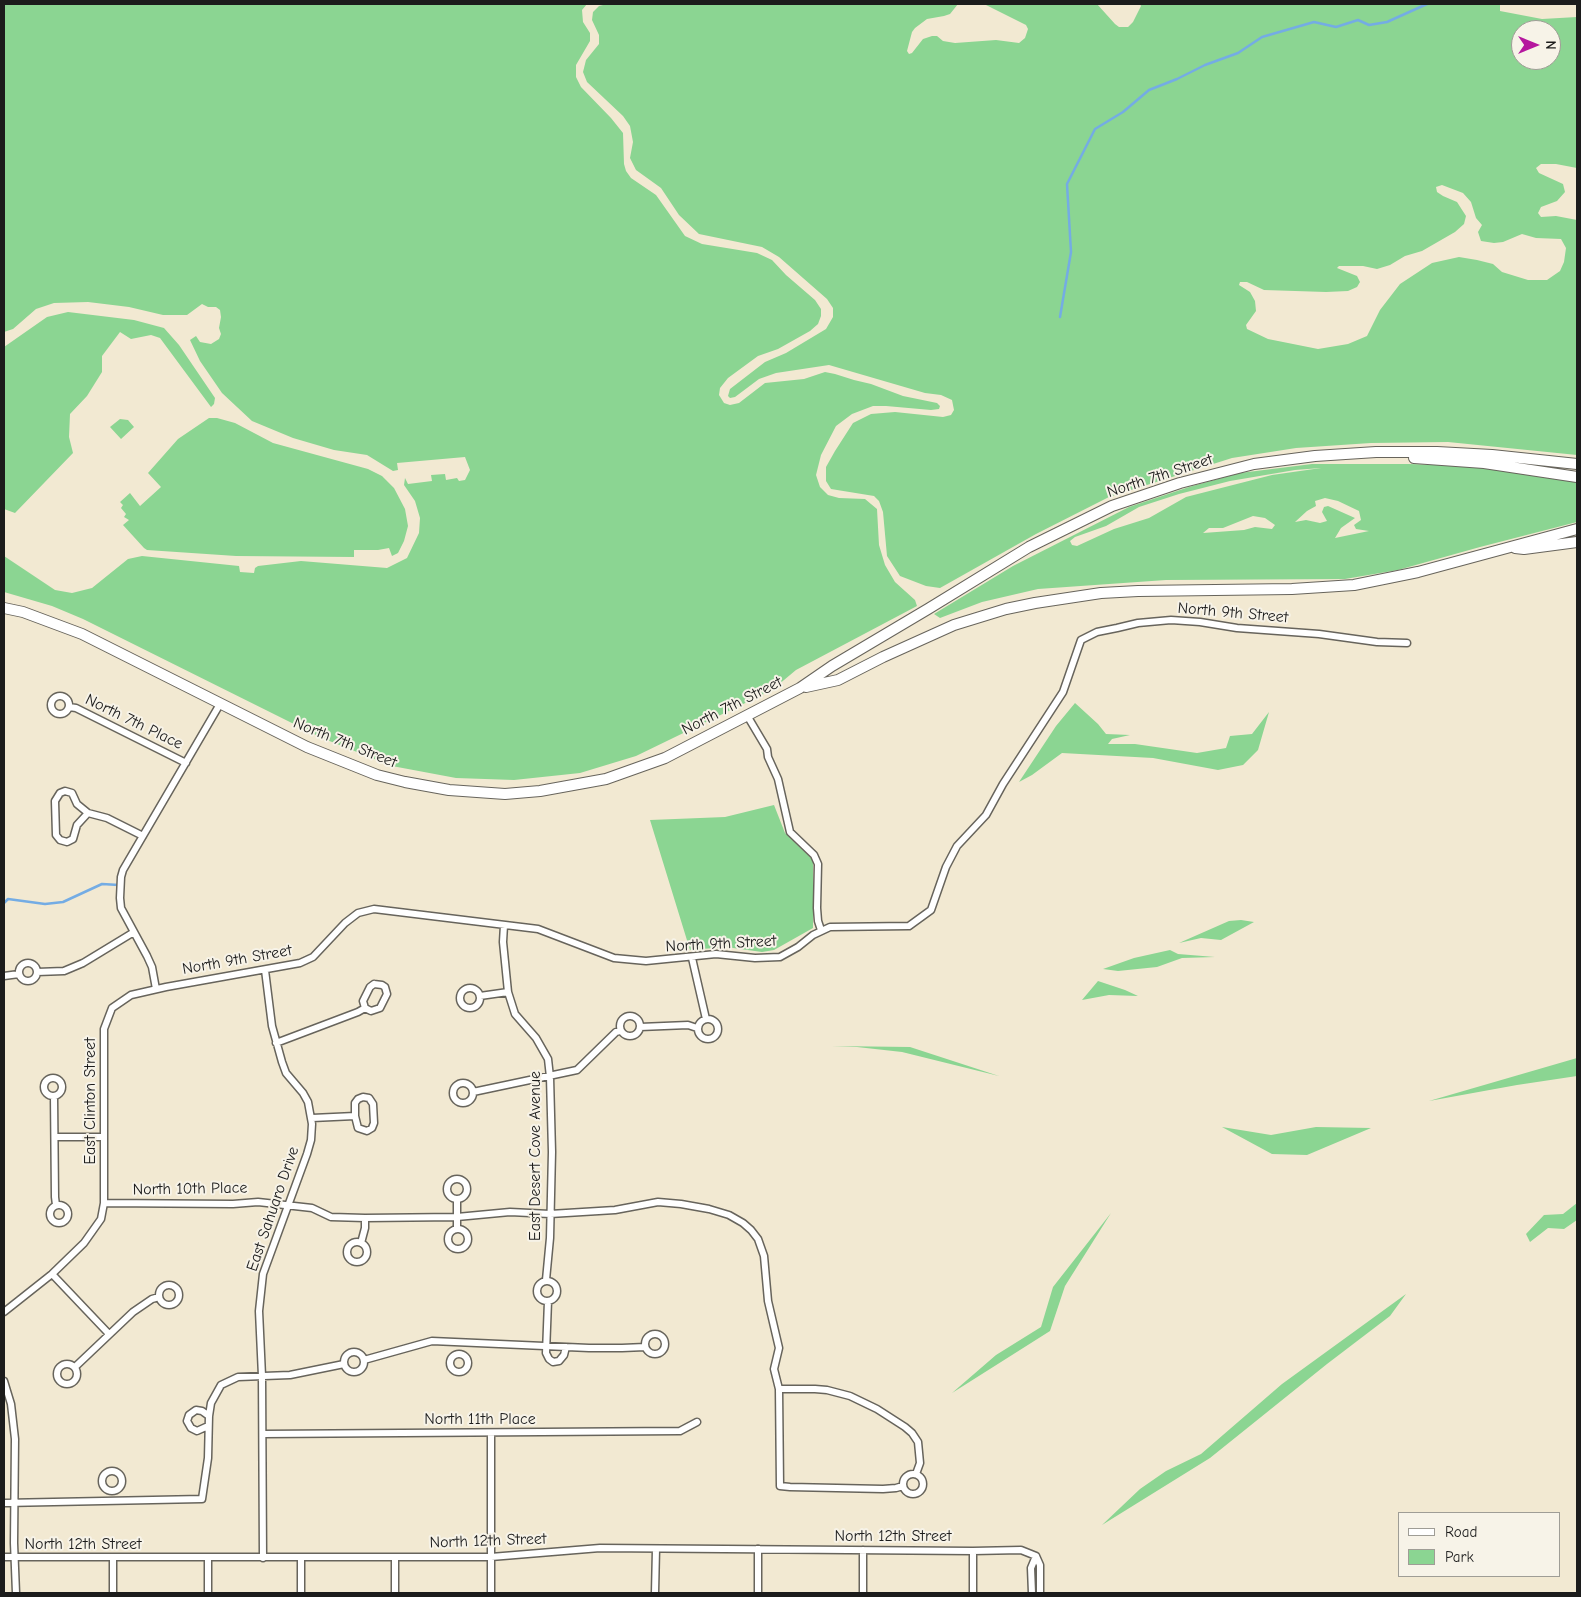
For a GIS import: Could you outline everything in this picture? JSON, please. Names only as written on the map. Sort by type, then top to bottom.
[{"type":"main road","name":"North 7th Street","points":[[4,608],[23,612],[82,634],[307,747],[377,775],[424,786],[493,793],[521,793],[591,784],[620,776],[665,758],[748,717],[800,688],[832,666],[1029,547],[1112,506],[1172,485],[1234,468],[1316,456],[1352,454],[1456,453],[1518,457],[1577,464]]},
{"type":"main road","points":[[1352,454],[1367,457],[1484,463],[1577,477]]},
{"type":"main road","name":"North 7th Street","points":[[800,688],[838,680],[883,656],[954,625],[1006,609],[1035,603],[1101,593],[1292,589],[1354,585],[1418,572],[1577,529]]},
{"type":"main road","points":[[1506,547],[1524,549],[1577,542]]},
{"type":"street","name":"North 9th Street","points":[[156,989],[300,963],[313,957],[358,913],[374,909],[538,929],[614,958],[646,961],[692,958],[716,954],[755,958],[780,957],[830,926],[909,926],[931,910],[946,867],[957,846],[986,815],[1016,762],[1045,722],[1063,692],[1081,640],[1097,632],[1138,623],[1171,620],[1200,622],[1237,628],[1319,634],[1377,642],[1407,643]]},
{"type":"street","points":[[156,989],[152,968],[147,956],[122,908],[120,898],[121,877],[220,704]]},
{"type":"street","name":"North 7th Place","points":[[69,707],[76,708],[186,763]]},
{"type":"street","points":[[748,717],[767,749],[768,757],[778,779],[790,832],[814,855],[818,864],[816,908],[821,930]]},
{"type":"street","points":[[88,813],[77,824],[72,839],[67,842],[60,840],[56,835],[55,801],[60,792],[72,792],[77,804],[88,813],[107,818],[143,836]]},
{"type":"street","name":"East Desert Cove Avenue","points":[[504,925],[502,942],[508,992],[515,1014],[536,1038],[548,1059],[552,1152],[546,1280]]},
{"type":"street","points":[[37,972],[64,971],[83,963],[134,932]]},
{"type":"street","points":[[692,958],[706,1019]]},
{"type":"street","points":[[28,962],[36,967],[37,972],[34,978],[28,981],[22,979],[19,974],[20,966],[28,962]]},
{"type":"street","name":"East Sahuaro Drive","points":[[263,1558],[263,1434],[259,1311],[262,1274],[311,1140],[312,1118],[308,1102],[303,1093],[286,1073],[276,1043],[265,970]]},
{"type":"street","points":[[4,976],[19,974]]},
{"type":"street","points":[[377,984],[385,987],[387,991],[386,997],[380,1008],[371,1011],[365,1008],[364,999],[370,987],[377,984]]},
{"type":"street","name":"East Clinton Street","points":[[4,1312],[52,1274],[90,1236],[101,1219],[104,1203],[104,1029],[112,1008],[131,995],[156,989]]},
{"type":"street","points":[[480,996],[508,992]]},
{"type":"street","points":[[276,1043],[365,1008]]},
{"type":"street","points":[[626,1017],[635,1018],[640,1026],[637,1033],[632,1036],[625,1035],[620,1030],[620,1024],[626,1017]]},
{"type":"street","points":[[706,1019],[712,1020],[717,1025],[716,1035],[711,1039],[704,1039],[699,1034],[697,1028],[701,1021],[706,1019]]},
{"type":"street","points":[[640,1026],[688,1025],[697,1028]]},
{"type":"street","points":[[473,1092],[577,1070],[620,1030]]},
{"type":"street","points":[[54,1096],[56,1205]]},
{"type":"street","points":[[363,1097],[369,1098],[373,1104],[374,1123],[372,1128],[367,1131],[361,1130],[356,1125],[355,1116],[357,1101],[363,1097]]},
{"type":"street","points":[[312,1118],[355,1116]]},
{"type":"street","points":[[55,1137],[104,1137]]},
{"type":"street","points":[[457,1200],[457,1228]]},
{"type":"street","name":"North 10th Place","points":[[104,1203],[233,1204],[258,1202],[312,1208],[331,1217],[365,1218],[457,1217],[510,1212],[550,1214],[615,1210],[658,1202],[709,1209],[729,1215],[744,1223],[758,1239],[764,1256],[768,1301],[779,1348],[774,1369],[779,1389]]},
{"type":"street","points":[[361,1243],[365,1228],[365,1218]]},
{"type":"street","points":[[52,1274],[109,1334]]},
{"type":"street","name":"East Desert Cove Avenue","points":[[546,1280],[555,1284],[557,1290],[555,1296],[548,1301],[542,1300],[537,1293],[539,1284],[546,1280]]},
{"type":"street","points":[[74,1367],[133,1312],[152,1300],[159,1298]]},
{"type":"street","name":"East Desert Cove Avenue","points":[[546,1346],[548,1301]]},
{"type":"street","points":[[364,1360],[432,1341],[566,1347],[622,1348],[645,1346]]},
{"type":"street","points":[[458,1341],[459,1354]]},
{"type":"street","points":[[546,1346],[548,1356],[554,1362],[559,1361],[566,1347]]},
{"type":"street","points":[[352,1352],[361,1354],[364,1360],[363,1366],[356,1372],[350,1372],[344,1364],[346,1355],[352,1352]]},
{"type":"street","points":[[4,1503],[202,1499],[208,1458],[208,1416],[211,1403],[221,1385],[238,1377],[290,1375],[344,1364]]},
{"type":"street","points":[[4,1381],[15,1427],[16,1593]]},
{"type":"street","points":[[903,1486],[884,1489],[780,1486],[779,1389],[827,1390],[850,1396],[905,1427],[918,1442],[920,1463],[916,1474]]},
{"type":"street","points":[[208,1416],[202,1411],[196,1410],[191,1413],[187,1421],[191,1428],[197,1431],[208,1426]]},
{"type":"street","name":"North 11th Place","points":[[263,1434],[680,1431],[696,1422]]},
{"type":"street","points":[[491,1433],[491,1593]]},
{"type":"street","points":[[910,1474],[916,1474],[923,1483],[918,1493],[910,1494],[904,1490],[905,1477],[910,1474]]},
{"type":"street","points":[[112,1492],[112,1500]]},
{"type":"street","name":"North 12th Street","points":[[4,1557],[491,1557],[600,1548],[1022,1550],[1036,1556]]},
{"type":"street","points":[[655,1593],[656,1549]]},
{"type":"street","points":[[758,1549],[758,1593]]},
{"type":"street","points":[[863,1550],[863,1593]]},
{"type":"street","points":[[973,1551],[973,1593]]},
{"type":"street","points":[[1032,1593],[1031,1568],[1036,1556]]},
{"type":"street","points":[[1036,1556],[1040,1565],[1040,1593]]},
{"type":"street","points":[[113,1557],[113,1593]]},
{"type":"street","points":[[208,1558],[208,1593]]},
{"type":"street","points":[[301,1558],[301,1593]]},
{"type":"street","points":[[395,1558],[395,1593]]},
{"type":"green space","points":[[4,4],[587,4],[582,10],[583,22],[590,33],[590,41],[576,65],[576,77],[581,87],[623,133],[624,164],[631,178],[656,195],[685,236],[702,244],[757,253],[772,260],[815,300],[821,309],[818,324],[810,331],[778,349],[758,356],[728,378],[720,388],[719,395],[724,403],[730,405],[739,403],[765,383],[804,379],[825,372],[871,384],[903,396],[937,403],[940,406],[939,409],[931,410],[873,406],[852,414],[836,426],[821,455],[816,475],[820,487],[828,495],[839,498],[865,499],[877,509],[879,545],[885,565],[895,582],[915,600],[917,606],[796,670],[772,690],[636,756],[580,773],[514,780],[456,778],[392,766],[322,738],[83,619],[52,606],[4,592],[4,556],[55,590],[72,593],[92,588],[128,559],[142,556],[239,566],[240,572],[254,573],[255,568],[258,566],[301,561],[387,568],[407,558],[419,533],[420,518],[415,501],[404,485],[405,478],[408,484],[432,481],[431,475],[445,474],[446,480],[457,478],[459,481],[465,480],[470,470],[465,457],[397,463],[398,470],[393,471],[367,455],[334,450],[293,438],[252,421],[222,393],[200,361],[190,340],[196,336],[200,342],[211,344],[219,339],[221,334],[219,328],[221,317],[220,310],[216,307],[208,307],[202,304],[187,315],[163,315],[129,307],[88,302],[54,303],[36,309],[13,329],[4,332]]},
{"type":"green space","points":[[607,4],[958,4],[950,14],[927,19],[915,28],[912,32],[907,51],[909,54],[912,53],[923,39],[932,36],[937,36],[943,41],[955,43],[996,40],[1019,43],[1025,38],[1028,29],[1026,25],[984,4],[1097,4],[1119,27],[1128,27],[1133,22],[1141,6],[1140,4],[1500,4],[1500,11],[1542,19],[1577,17],[1577,168],[1556,164],[1541,164],[1536,168],[1539,173],[1563,184],[1565,192],[1557,201],[1541,207],[1538,213],[1541,217],[1556,216],[1577,220],[1577,455],[1448,442],[1371,443],[1296,448],[1232,458],[1109,497],[1036,534],[940,588],[926,586],[900,576],[887,556],[883,512],[879,501],[874,496],[831,489],[826,481],[826,467],[853,423],[871,414],[895,412],[943,417],[951,415],[954,410],[952,400],[941,395],[925,393],[829,365],[776,373],[759,379],[735,397],[730,398],[728,396],[730,389],[765,362],[786,353],[826,329],[833,317],[833,308],[827,299],[779,257],[762,247],[699,234],[679,215],[661,188],[636,170],[630,158],[633,142],[630,126],[623,116],[587,82],[583,72],[586,60],[599,44],[599,35],[592,20],[593,12],[599,6]],"holes":[[[1442,185],[1463,193],[1471,202],[1476,218],[1482,225],[1478,232],[1481,241],[1503,242],[1522,234],[1536,238],[1561,239],[1566,248],[1564,262],[1560,271],[1547,280],[1528,280],[1502,272],[1493,264],[1477,260],[1459,257],[1432,263],[1400,284],[1380,310],[1367,336],[1348,344],[1318,349],[1268,339],[1247,329],[1246,325],[1256,311],[1255,301],[1250,292],[1239,285],[1240,282],[1247,282],[1264,290],[1348,291],[1357,287],[1360,282],[1357,276],[1337,268],[1339,266],[1363,266],[1377,269],[1390,265],[1405,256],[1422,251],[1455,232],[1464,224],[1466,216],[1457,202],[1437,192],[1436,187]]]},
{"type":"green space","points":[[68,312],[134,320],[164,328],[179,345],[215,398],[214,404],[211,407],[160,338],[151,335],[131,339],[120,332],[102,356],[102,372],[87,396],[70,414],[69,437],[73,453],[15,513],[4,509],[4,347],[47,317]]},
{"type":"green space","points":[[209,418],[217,418],[235,423],[273,443],[368,469],[382,476],[394,488],[405,509],[408,526],[398,553],[392,556],[389,548],[354,550],[354,557],[236,556],[147,550],[144,548],[123,525],[129,520],[124,517],[126,514],[121,508],[123,505],[120,502],[130,493],[140,506],[161,487],[148,473],[178,439]]},
{"type":"green space","points":[[120,419],[128,420],[134,427],[121,439],[110,427]]},
{"type":"green space","points":[[1312,464],[1409,464],[1495,467],[1577,480],[1577,522],[1398,570],[1345,579],[1166,580],[1038,589],[982,602],[940,618],[934,614],[1013,566],[1129,507],[1189,487],[1240,473]],"holes":[[[1321,468],[1272,475],[1186,497],[1149,518],[1114,529],[1077,546],[1072,545],[1070,541],[1075,537],[1106,526],[1139,507],[1179,494],[1230,481],[1295,470]],[[1325,498],[1338,501],[1359,511],[1361,520],[1354,525],[1356,529],[1369,531],[1335,538],[1341,528],[1355,518],[1328,506],[1324,507],[1322,512],[1327,521],[1320,523],[1306,520],[1295,522],[1316,506],[1315,501]],[[1253,516],[1265,518],[1275,525],[1272,529],[1255,527],[1244,530],[1203,533],[1209,528],[1223,528]]]},
{"type":"green space","points":[[1075,703],[1106,734],[1130,735],[1112,739],[1108,744],[1135,744],[1197,753],[1226,748],[1230,736],[1252,734],[1269,712],[1258,750],[1243,765],[1218,770],[1153,758],[1062,753],[1019,782],[1056,726]]},
{"type":"green space","points":[[774,805],[785,833],[813,860],[813,928],[774,950],[762,952],[726,947],[690,950],[650,820],[725,817]]},
{"type":"green space","points":[[1229,921],[1254,922],[1221,940],[1201,938],[1179,943]]},
{"type":"green space","points":[[1170,950],[1178,954],[1215,957],[1182,958],[1157,967],[1118,971],[1103,969],[1134,958]]},
{"type":"green space","points":[[1098,981],[1138,996],[1109,995],[1082,1000]]},
{"type":"green space","points":[[832,1046],[910,1047],[999,1076],[902,1052]]},
{"type":"green space","points":[[1577,1058],[1577,1076],[1429,1101]]},
{"type":"green space","points":[[1222,1127],[1271,1135],[1316,1127],[1371,1128],[1307,1155],[1272,1154]]},
{"type":"green space","points":[[1577,1203],[1577,1220],[1564,1229],[1548,1228],[1530,1242],[1526,1234],[1544,1215],[1563,1214]]},
{"type":"green space","points":[[1111,1213],[1065,1286],[1050,1331],[952,1393],[996,1355],[1041,1327],[1053,1287]]},
{"type":"green space","points":[[1406,1294],[1390,1316],[1210,1458],[1102,1525],[1140,1489],[1166,1471],[1201,1454],[1282,1384]]},
{"type":"waterway","points":[[1060,317],[1071,252],[1067,184],[1095,129],[1123,112],[1149,90],[1205,65],[1238,53],[1262,37],[1314,22],[1336,27],[1358,20],[1369,25],[1387,22],[1427,4]]},
{"type":"waterway","points":[[4,903],[8,899],[45,904],[63,902],[102,884],[119,885]]}]
